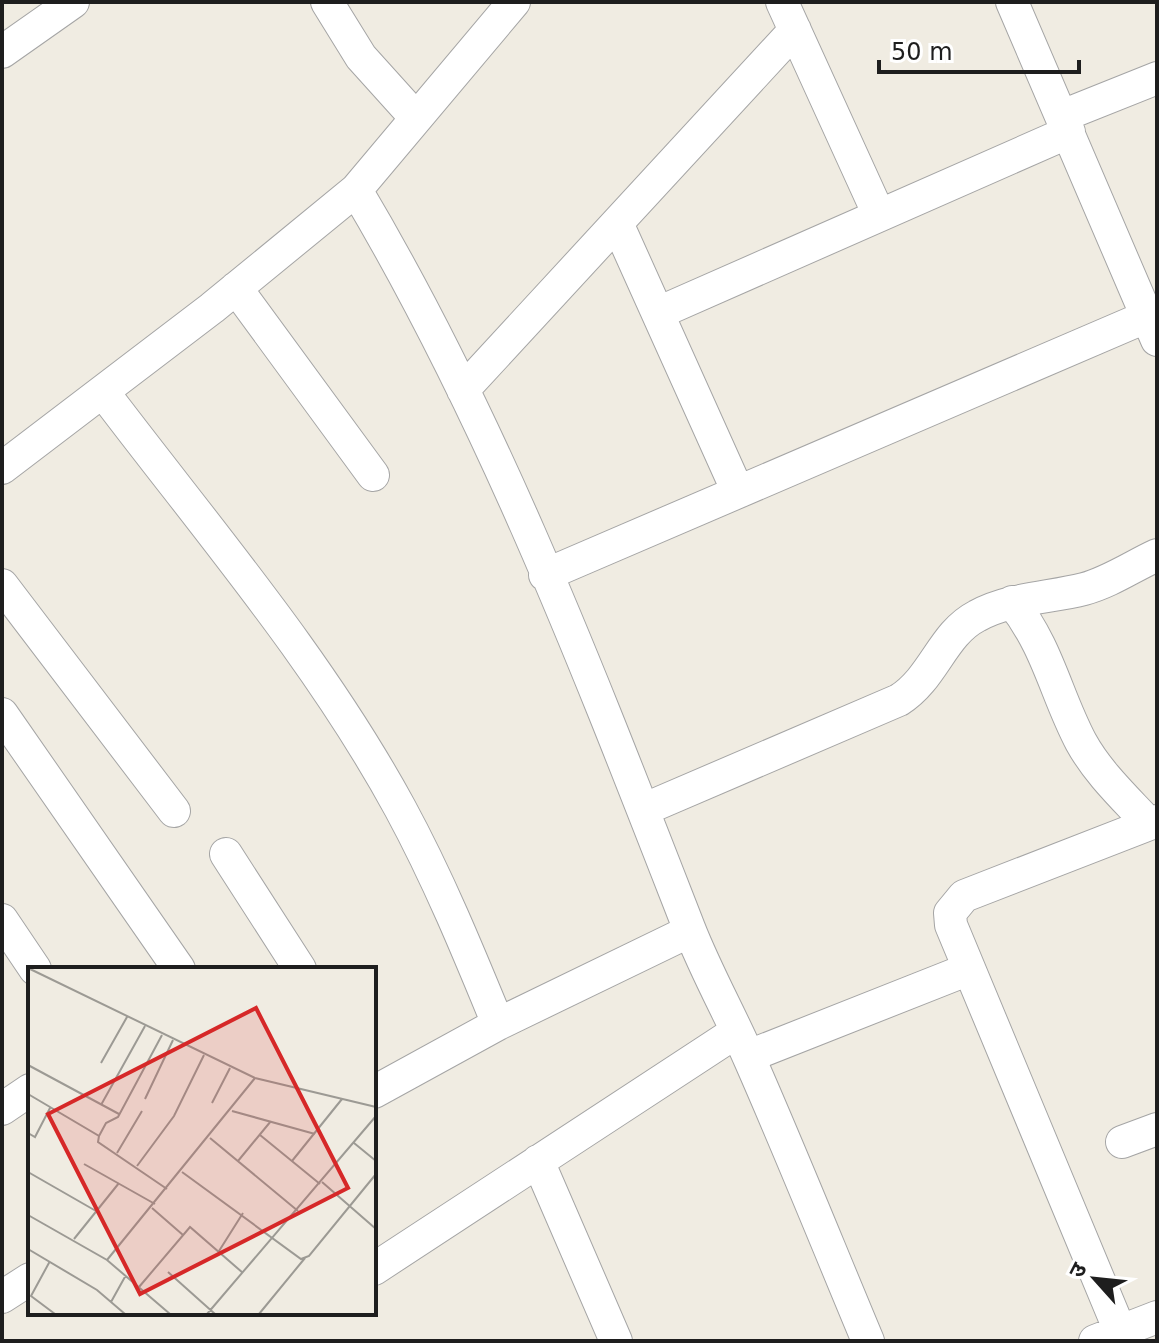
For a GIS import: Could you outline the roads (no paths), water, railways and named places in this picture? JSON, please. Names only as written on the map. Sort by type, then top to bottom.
[{"type":"street","points":[[2,52],[73,2]]},
{"type":"street","points":[[327,2],[361,57],[416,118]]},
{"type":"street","points":[[2,468],[236,288],[356,190],[514,2]]},
{"type":"street","points":[[545,575],[738,492],[1152,328],[1012,2]]},
{"type":"street","points":[[463,390],[617,223],[789,16],[879,215]]},
{"type":"street","points":[[658,313],[879,215],[1157,78]]},
{"type":"street","points":[[356,190],[410,281],[463,390],[645,809],[690,931],[742,1044],[868,1341]]},
{"type":"street","points":[[617,223],[738,492]]},
{"type":"street","points":[[236,288],[373,475]]},
{"type":"street","points":[[103,392],[337,705],[399,807],[448,906],[498,1024]]},
{"type":"street","points":[[645,809],[899,700],[917,689],[957,630],[977,616],[1012,602],[1103,583],[1157,555]]},
{"type":"street","points":[[2,585],[174,811]]},
{"type":"street","points":[[1012,602],[1030,624],[1045,653],[1080,740],[1095,765],[1153,823],[964,896],[950,913],[951,925],[1108,1336],[1157,1317]]},
{"type":"street","points":[[2,714],[178,967]]},
{"type":"street","points":[[226,854],[299,967]]},
{"type":"street","points":[[2,920],[34,967]]},
{"type":"street","points":[[376,1088],[498,1024],[690,931]]},
{"type":"street","points":[[376,1268],[538,1161],[742,1044],[969,969]]},
{"type":"street","points":[[2,1109],[28,1091]]},
{"type":"street","points":[[1122,1142],[1157,1129]]},
{"type":"street","points":[[538,1161],[616,1341]]},
{"type":"street","points":[[2,1297],[28,1280]]}]
